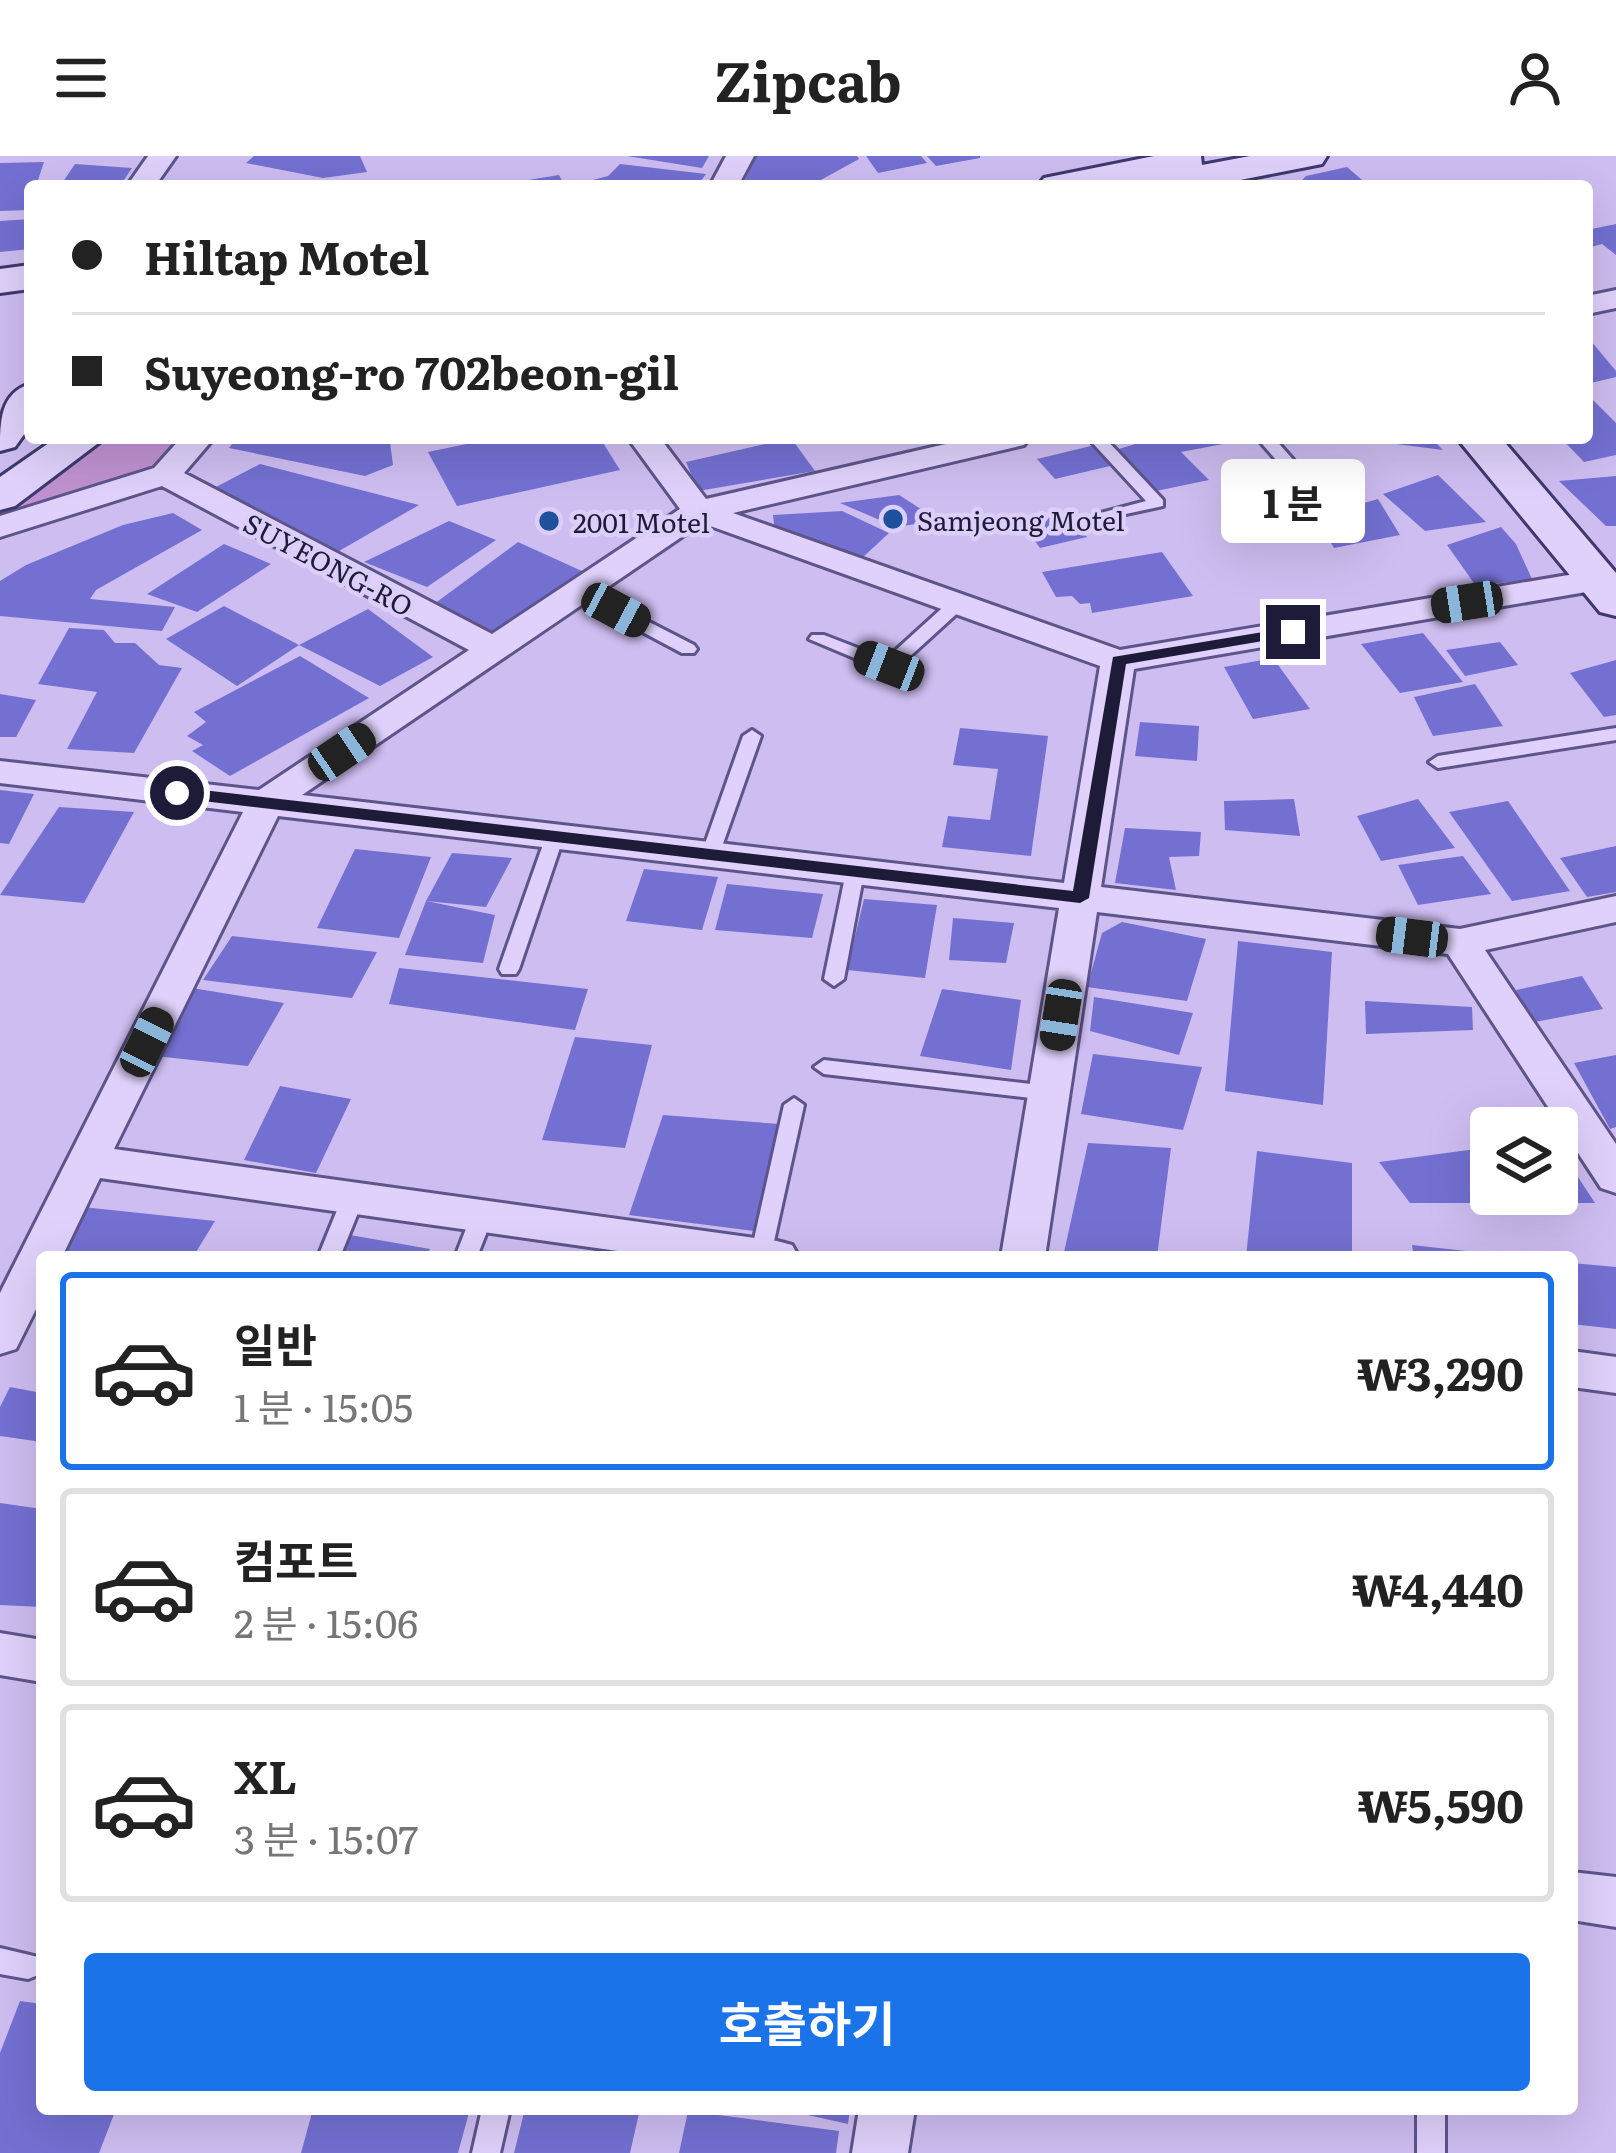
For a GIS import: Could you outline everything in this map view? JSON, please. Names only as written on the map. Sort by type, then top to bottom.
[{"type":"main road","points":[[1181,180],[1309,156]]},
{"type":"main road","points":[[1127,180],[1220,172]]},
{"type":"main road","points":[[0,438],[15,383]]},
{"type":"main road","points":[[0,497],[75,444]]},
{"type":"main road","points":[[1483,444],[1607,591]]},
{"type":"street","points":[[0,527],[164,475],[192,444]]},
{"type":"street","points":[[648,444],[698,511],[1118,661],[1607,591]]},
{"type":"street","points":[[43,1251],[266,803],[698,511],[987,444]]},
{"type":"street","name":"SUYEONG-RO","points":[[164,475],[494,649]]},
{"type":"street","points":[[1024,1251],[1118,661]]},
{"type":"street","points":[[0,772],[1460,943],[1616,909]]},
{"type":"street","points":[[1460,943],[1616,1177]]},
{"type":"street","points":[[88,1161],[482,1216],[692,1251]]},
{"type":"street","points":[[0,1337],[36,1265]]},
{"type":"street","points":[[1578,1370],[1616,1375]]},
{"type":"street","points":[[0,1654],[36,1660]]},
{"type":"street","points":[[1578,1896],[1616,1902]]},
{"type":"street","points":[[880,2153],[886,2115]]},
{"type":"lane","points":[[1099,518],[1157,503],[1102,444]]},
{"type":"lane","points":[[1270,444],[1290,466]]},
{"type":"lane","points":[[579,591],[688,649]]},
{"type":"lane","points":[[818,639],[889,666],[957,604]]},
{"type":"lane","points":[[1438,762],[1616,734]]},
{"type":"lane","points":[[710,854],[752,736]]},
{"type":"lane","points":[[509,969],[555,836]]},
{"type":"lane","points":[[834,979],[855,872]]},
{"type":"lane","points":[[824,1067],[1049,1093]]},
{"type":"lane","points":[[769,1251],[794,1106]]},
{"type":"lane","points":[[331,1251],[353,1198]]},
{"type":"lane","points":[[468,1251],[482,1216]]},
{"type":"lane","points":[[1430,2153],[1431,2115]]},
{"type":"shaded area","points":[[175,444],[154,468],[124,481],[13,511],[93,448]]},
{"type":"building","points":[[254,156],[360,156],[367,172],[323,178],[246,163]]},
{"type":"building","points":[[627,156],[709,156],[702,168]]},
{"type":"building","points":[[756,156],[859,159],[821,180],[745,180]]},
{"type":"building","points":[[866,156],[921,156],[927,163],[878,173]]},
{"type":"building","points":[[927,156],[980,156],[980,158],[936,166]]},
{"type":"building","points":[[44,162],[38,180],[24,180],[24,210],[0,211],[0,163]]},
{"type":"building","points":[[75,164],[132,168],[124,180],[64,180]]},
{"type":"building","points":[[620,164],[706,174],[702,180],[593,180],[608,176]]},
{"type":"building","points":[[1347,167],[1362,180],[1302,180]]},
{"type":"building","points":[[24,219],[24,250],[0,252],[0,221]]},
{"type":"building","points":[[1616,224],[1616,255],[1602,244],[1593,246],[1593,229]]},
{"type":"building","points":[[1593,343],[1616,371],[1616,377],[1593,383]]},
{"type":"building","points":[[1593,400],[1616,423],[1616,455],[1584,462],[1567,444],[1593,444]]},
{"type":"building","points":[[232,444],[390,444],[393,465],[365,476],[229,448]]},
{"type":"building","points":[[466,444],[604,444],[620,470],[457,506],[428,452]]},
{"type":"building","points":[[765,444],[795,444],[815,471],[698,491],[686,462]]},
{"type":"building","points":[[1135,444],[1223,444],[1181,452],[1209,480],[1156,491],[1109,452]]},
{"type":"building","points":[[1396,444],[1437,444],[1443,450]]},
{"type":"building","points":[[1095,445],[1110,466],[1055,479],[1037,459]]},
{"type":"building","points":[[260,464],[419,505],[339,551],[216,487]]},
{"type":"building","points":[[1438,475],[1486,522],[1425,531],[1383,494]]},
{"type":"building","points":[[1616,476],[1616,526],[1606,526],[1559,481]]},
{"type":"building","points":[[899,495],[924,511],[916,524],[896,527],[840,503]]},
{"type":"building","points":[[1378,499],[1400,535],[1334,548],[1315,517]]},
{"type":"building","points":[[842,511],[889,533],[861,559],[775,533],[773,515]]},
{"type":"building","points":[[173,513],[202,530],[96,590],[90,599],[175,607],[162,631],[0,616],[0,581],[26,565],[123,525]]},
{"type":"building","points":[[1068,515],[1087,537],[1040,548],[1022,523]]},
{"type":"building","points":[[449,521],[496,540],[427,587],[364,562]]},
{"type":"building","points":[[1501,527],[1516,544],[1532,579],[1476,586],[1447,545]]},
{"type":"building","points":[[518,542],[584,572],[491,636],[430,607]]},
{"type":"building","points":[[224,544],[271,564],[197,612],[147,594]]},
{"type":"building","points":[[1162,552],[1193,596],[1092,613],[1090,603],[1080,604],[1072,596],[1056,597],[1042,572]]},
{"type":"building","points":[[224,606],[299,645],[237,686],[166,639]]},
{"type":"building","points":[[368,609],[433,657],[380,686],[299,645]]},
{"type":"building","points":[[69,628],[104,630],[115,643],[135,643],[159,665],[182,668],[134,753],[67,749],[97,692],[38,684]]},
{"type":"building","points":[[1423,633],[1463,682],[1400,693],[1361,644]]},
{"type":"building","points":[[1500,642],[1518,665],[1465,676],[1446,650]]},
{"type":"building","points":[[300,656],[369,698],[230,776],[192,751],[203,745],[187,736],[206,722],[194,712]]},
{"type":"building","points":[[1273,658],[1310,709],[1253,719],[1224,667]]},
{"type":"building","points":[[1616,660],[1616,715],[1604,717],[1570,673]]},
{"type":"building","points":[[1475,684],[1503,726],[1433,736],[1414,697]]},
{"type":"building","points":[[0,694],[36,700],[16,737],[0,737]]},
{"type":"building","points":[[1140,722],[1199,726],[1197,761],[1135,756]]},
{"type":"building","points":[[960,728],[1048,736],[1031,856],[942,847],[948,816],[990,820],[998,769],[953,765]]},
{"type":"building","points":[[0,790],[34,794],[9,844],[0,843]]},
{"type":"building","points":[[1294,799],[1300,836],[1225,830],[1224,801]]},
{"type":"building","points":[[1418,799],[1455,848],[1381,861],[1357,816]]},
{"type":"building","points":[[1508,801],[1570,891],[1512,901],[1449,812]]},
{"type":"building","points":[[59,807],[134,812],[84,903],[0,895]]},
{"type":"building","points":[[1125,828],[1201,832],[1199,856],[1169,857],[1176,890],[1115,883]]},
{"type":"building","points":[[1616,846],[1616,892],[1587,897],[1560,858]]},
{"type":"building","points":[[355,849],[431,857],[399,938],[317,928]]},
{"type":"building","points":[[452,853],[512,858],[486,907],[426,901]]},
{"type":"building","points":[[1463,856],[1491,894],[1418,905],[1398,865]]},
{"type":"building","points":[[644,869],[718,877],[702,930],[626,921]]},
{"type":"building","points":[[727,884],[823,894],[812,938],[715,930]]},
{"type":"building","points":[[864,899],[937,905],[925,978],[847,970]]},
{"type":"building","points":[[426,901],[495,915],[483,963],[405,955]]},
{"type":"building","points":[[953,918],[1014,923],[1006,963],[949,960]]},
{"type":"building","points":[[1122,922],[1206,939],[1187,1001],[1087,987],[1102,933]]},
{"type":"building","points":[[232,936],[377,952],[352,998],[203,980]]},
{"type":"building","points":[[1238,941],[1332,952],[1323,1105],[1225,1091]]},
{"type":"building","points":[[399,968],[588,989],[575,1030],[389,1004]]},
{"type":"building","points":[[1582,976],[1603,1009],[1535,1022],[1516,990]]},
{"type":"building","points":[[192,988],[284,1003],[248,1066],[155,1056]]},
{"type":"building","points":[[942,989],[1021,1000],[1011,1070],[920,1056]]},
{"type":"building","points":[[1094,997],[1193,1013],[1179,1055],[1090,1031]]},
{"type":"building","points":[[1365,1001],[1472,1007],[1473,1030],[1366,1034]]},
{"type":"building","points":[[575,1037],[652,1045],[625,1148],[542,1140]]},
{"type":"building","points":[[1093,1054],[1202,1067],[1183,1130],[1081,1114]]},
{"type":"building","points":[[1616,1055],[1616,1127],[1610,1129],[1574,1063]]},
{"type":"building","points":[[280,1086],[351,1099],[316,1173],[244,1160]]},
{"type":"building","points":[[663,1115],[779,1124],[754,1231],[629,1215]]},
{"type":"building","points":[[1088,1143],[1171,1148],[1158,1251],[1064,1251]]},
{"type":"building","points":[[1470,1150],[1470,1203],[1410,1203],[1379,1162]]},
{"type":"building","points":[[1257,1151],[1352,1163],[1352,1251],[1247,1251]]},
{"type":"building","points":[[1578,1177],[1595,1203],[1578,1203]]},
{"type":"building","points":[[83,1207],[215,1221],[197,1251],[65,1251]]},
{"type":"building","points":[[350,1235],[430,1249],[429,1251],[341,1251]]},
{"type":"building","points":[[1412,1245],[1466,1251],[1413,1251]]},
{"type":"building","points":[[1578,1264],[1616,1267],[1616,1329],[1578,1325]]},
{"type":"building","points":[[10,1387],[36,1392],[36,1441],[0,1436],[0,1407]]},
{"type":"building","points":[[0,1503],[36,1508],[36,1607],[0,1605]]},
{"type":"building","points":[[20,2001],[36,2003],[36,2115],[114,2115],[99,2153],[0,2153],[0,2053]]},
{"type":"building","points":[[311,2115],[468,2115],[458,2153],[301,2153]]},
{"type":"building","points":[[524,2115],[639,2115],[630,2153],[514,2153]]},
{"type":"building","points":[[687,2115],[839,2131],[836,2153],[679,2153]]},
{"type":"building","points":[[808,2115],[849,2115],[848,2124]]},
{"type":"place","name":"Samjeong Motel","points":[[893,519]]},
{"type":"place","name":"2001 Motel","points":[[549,521]]},
{"type":"route","points":[[177,793],[1080,898],[1118,661],[1293,632]]}]
